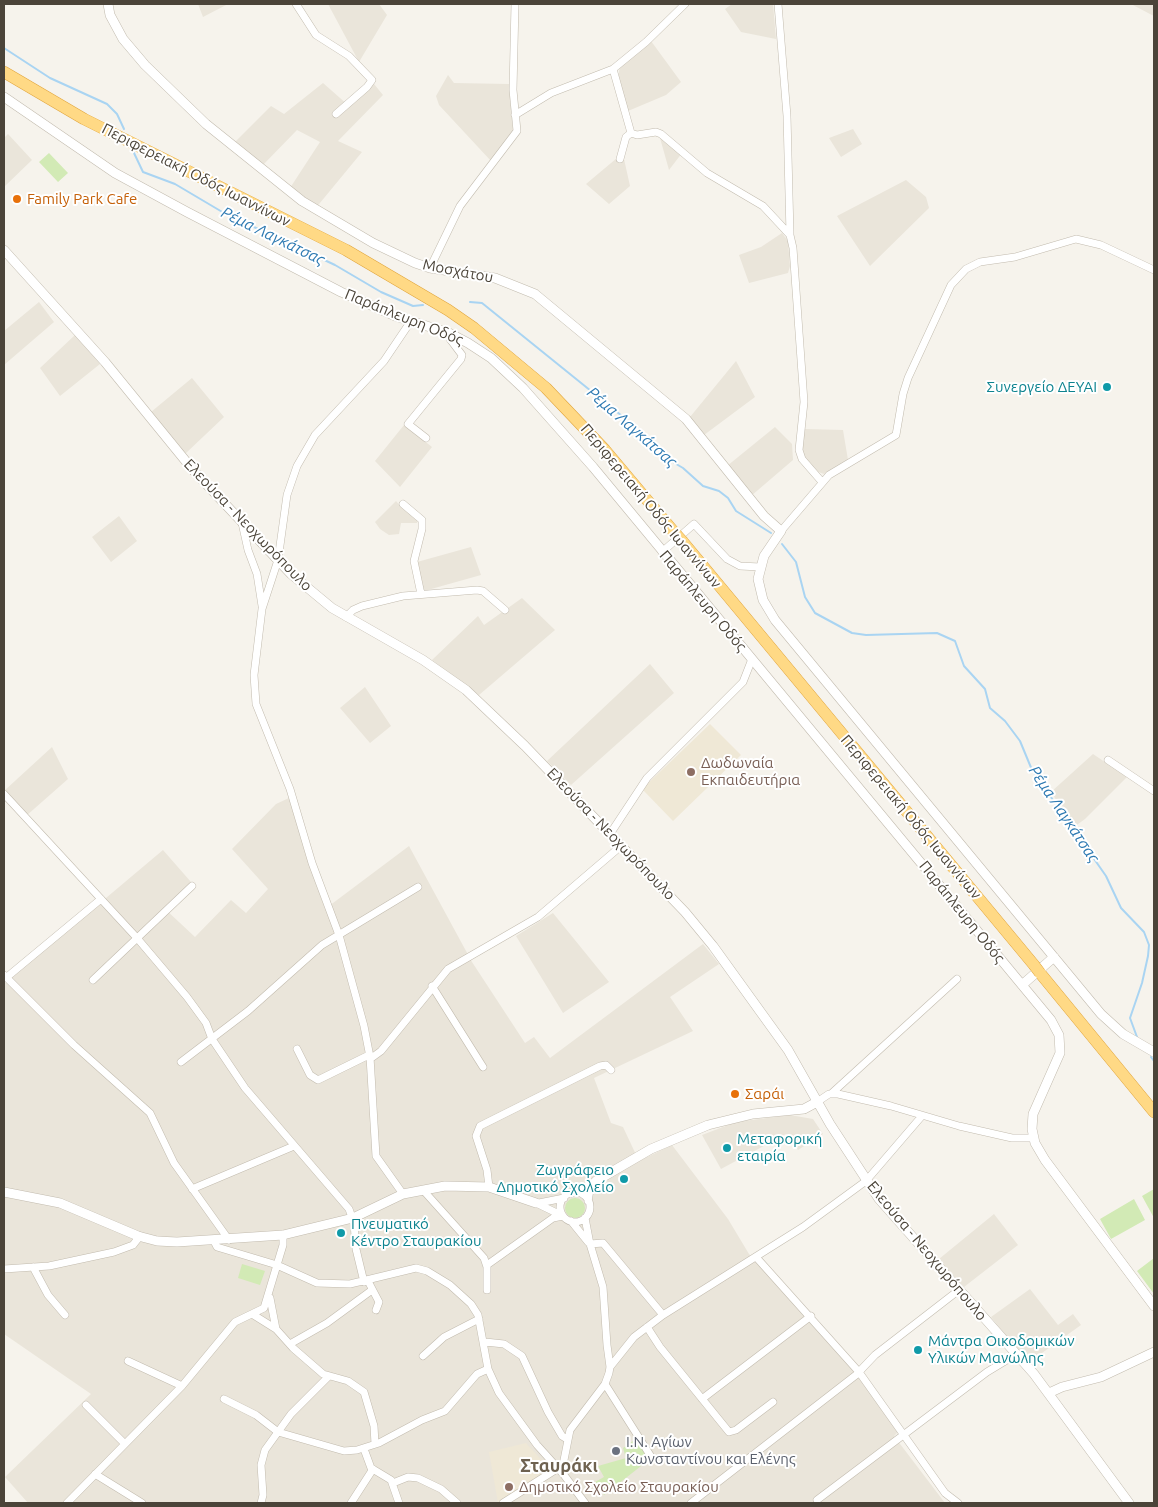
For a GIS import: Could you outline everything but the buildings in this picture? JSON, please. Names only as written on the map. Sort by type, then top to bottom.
[{"type":"highway","name":"Περιφερειακή Οδός Ιωαννίνων","points":[[4,72],[84,119],[346,250],[448,310],[474,328],[546,388],[604,450],[683,542],[1154,1112]]},
{"type":"street","name":"Μοσχάτου","points":[[108,4],[120,34],[134,53],[198,117],[307,204],[380,247],[430,268],[495,278],[535,294],[548,302],[599,348],[686,419],[764,516],[781,530]]},
{"type":"street","points":[[296,4],[316,35],[349,56],[372,80],[368,87],[336,114]]},
{"type":"street","points":[[430,268],[460,206],[515,135],[517,127],[515,114],[515,4]]},
{"type":"street","points":[[515,114],[551,93],[613,69],[646,42],[684,4]]},
{"type":"street","points":[[778,4],[787,116],[790,235],[793,248],[804,402],[799,450],[802,459],[822,482]]},
{"type":"street","points":[[613,69],[631,133]]},
{"type":"street","name":"Παράπλευρη Οδός","points":[[4,97],[129,181],[341,292],[411,321],[449,333],[476,347],[513,378],[593,468],[1053,1024],[1059,1035],[1060,1046],[1056,1064],[1033,1114],[1034,1138],[1042,1156],[1154,1306]]},
{"type":"street","points":[[631,133],[637,135],[656,132],[661,134],[707,173],[763,206],[790,235]]},
{"type":"street","points":[[620,158],[626,137],[631,133]]},
{"type":"street","points":[[1154,270],[1101,245],[1076,239],[1015,257],[980,262],[966,268],[951,285],[908,378],[903,394],[896,435],[862,454],[822,482],[781,530],[767,551],[760,568],[758,580],[761,594],[775,620],[1054,957],[1108,1021],[1132,1040],[1154,1052]]},
{"type":"street","name":"Ελεούσα - Νεοχωρόπουλο","points":[[4,250],[64,314],[194,470],[300,583],[346,617],[423,660],[466,690],[525,746],[679,905],[713,946],[788,1050],[817,1102],[866,1181],[889,1210],[1049,1393],[1129,1503]]},
{"type":"street","points":[[403,1194],[376,1156],[370,1057],[364,1026],[338,934],[312,863],[290,789],[256,704],[254,675],[262,609],[278,560],[287,495],[297,466],[315,435],[384,361],[411,321]]},
{"type":"street","points":[[426,438],[408,424],[461,359],[462,355],[450,339],[449,333]]},
{"type":"street","points":[[404,504],[422,520],[422,529],[414,560],[422,594]]},
{"type":"street","points":[[242,523],[248,550],[257,574],[262,609]]},
{"type":"street","points":[[662,552],[694,524],[727,559],[740,566],[760,568]]},
{"type":"street","points":[[346,617],[353,610],[362,606],[403,596],[480,590],[505,610]]},
{"type":"street","points":[[610,834],[647,778],[743,682],[752,659]]},
{"type":"street","points":[[1108,760],[1154,791]]},
{"type":"street","points":[[4,794],[137,938],[187,997],[206,1023],[212,1039],[245,1088],[349,1209],[353,1218],[356,1249],[366,1281],[379,1302],[376,1310]]},
{"type":"street","points":[[297,1048],[310,1074],[318,1080],[380,1051],[448,969],[538,917],[621,846]]},
{"type":"street","points":[[93,980],[192,886]]},
{"type":"street","points":[[181,1062],[248,1010],[315,950],[338,934],[418,887]]},
{"type":"street","points":[[101,899],[5,976],[90,1060],[150,1113],[170,1158],[229,1240]]},
{"type":"street","points":[[1022,985],[1054,957]]},
{"type":"street","points":[[536,1203],[564,1198],[651,1149],[708,1125],[753,1114],[804,1109],[832,1094],[957,978]]},
{"type":"street","points":[[432,986],[483,1067]]},
{"type":"street","points":[[489,1186],[487,1170],[477,1140],[476,1133],[480,1126],[600,1066],[606,1065],[611,1070]]},
{"type":"street","points":[[832,1094],[891,1106],[921,1117],[1012,1138],[1034,1138]]},
{"type":"street","points":[[503,1503],[558,1470],[565,1462],[567,1439],[570,1430],[605,1384],[610,1367],[624,1348],[663,1315],[830,1209],[866,1181],[921,1117]]},
{"type":"street","points":[[192,1189],[294,1146]]},
{"type":"street","points":[[596,1180],[590,1190],[589,1210],[585,1218],[590,1244],[604,1286],[610,1367]]},
{"type":"street","points":[[4,1192],[69,1206],[140,1236],[166,1241],[214,1241],[282,1235],[353,1218],[403,1194],[453,1185],[489,1186],[536,1203],[563,1216],[571,1221],[590,1244]]},
{"type":"street","points":[[423,1190],[480,1253],[487,1265],[487,1290]]},
{"type":"street","points":[[572,1193],[581,1194],[588,1200]]},
{"type":"street","points":[[563,1216],[560,1207],[564,1198]]},
{"type":"street","points":[[487,1265],[553,1218],[563,1216]]},
{"type":"street","points":[[571,1221],[585,1218]]},
{"type":"street","points":[[67,1503],[182,1386],[235,1322],[264,1308],[283,1245],[282,1235]]},
{"type":"street","points":[[4,1269],[33,1267],[123,1250],[133,1246],[140,1236]]},
{"type":"street","points":[[214,1241],[217,1247],[277,1265],[317,1283],[343,1285],[411,1269],[423,1269],[456,1290],[471,1304],[479,1319],[485,1342],[488,1369],[504,1401],[585,1503]]},
{"type":"street","points":[[590,1244],[603,1243],[663,1315]]},
{"type":"street","points":[[756,1257],[811,1316],[859,1372],[945,1493],[958,1503]]},
{"type":"street","points":[[33,1267],[48,1295],[65,1315]]},
{"type":"street","points":[[290,1344],[327,1323],[372,1290]]},
{"type":"street","points":[[691,1503],[859,1372],[875,1355],[959,1290]]},
{"type":"street","points":[[269,1295],[276,1329]]},
{"type":"street","points":[[252,1314],[276,1329],[290,1344],[328,1377],[348,1381],[364,1392],[374,1426],[375,1444]]},
{"type":"street","points":[[702,1399],[811,1316]]},
{"type":"street","points":[[423,1356],[444,1337],[479,1319]]},
{"type":"street","points":[[647,1327],[702,1399],[730,1432],[736,1430],[773,1402]]},
{"type":"street","points":[[485,1342],[504,1344],[522,1356],[548,1412],[562,1436],[567,1439]]},
{"type":"street","points":[[1049,1393],[1062,1387],[1102,1377],[1154,1352]]},
{"type":"street","points":[[818,1500],[987,1372],[1015,1355]]},
{"type":"street","points":[[128,1361],[182,1386]]},
{"type":"street","points":[[224,1399],[256,1415],[278,1432],[344,1450],[364,1449],[422,1420],[445,1411],[477,1374],[488,1369]]},
{"type":"street","points":[[261,1503],[263,1495],[262,1460],[265,1450],[292,1412],[328,1377]]},
{"type":"street","points":[[605,1384],[650,1455]]},
{"type":"street","points":[[86,1405],[125,1444]]},
{"type":"street","points":[[364,1449],[370,1466],[390,1479],[399,1503]]},
{"type":"street","points":[[351,1503],[373,1469]]},
{"type":"street","points":[[95,1474],[142,1503]]},
{"type":"street","points":[[393,1484],[406,1478],[418,1478],[441,1489],[457,1503]]},
{"type":"street","points":[[516,1495],[516,1503]]},
{"type":"shaded area","points":[[198,4],[228,4],[203,17]]},
{"type":"shaded area","points":[[328,4],[379,4],[387,15],[359,62]]},
{"type":"shaded area","points":[[732,4],[773,4],[776,39],[741,32],[725,9]]},
{"type":"shaded area","points":[[1131,4],[1154,4],[1154,16],[1150,14]]},
{"type":"shaded area","points":[[651,41],[681,82],[666,95],[628,111],[618,77],[620,66]]},
{"type":"shaded area","points":[[448,75],[454,83],[509,84],[513,132],[491,161],[439,105],[436,96]]},
{"type":"shaded area","points":[[323,83],[348,105],[374,84],[383,95],[338,141],[362,152],[315,209],[290,188],[320,142],[297,130],[262,166],[233,144],[271,106],[284,114]]},
{"type":"shaded area","points":[[853,129],[862,144],[841,157],[829,138]]},
{"type":"shaded area","points":[[8,134],[32,160],[4,187],[4,138]]},
{"type":"shaded area","points":[[663,137],[682,153],[669,170],[660,138]]},
{"type":"shaded area","points":[[617,158],[624,159],[630,186],[609,204],[586,184]]},
{"type":"shaded area","points":[[906,180],[926,197],[929,208],[870,266],[837,216]]},
{"type":"shaded area","points":[[782,233],[788,241],[790,266],[788,273],[749,283],[739,255],[761,247]]},
{"type":"shaded area","points":[[39,302],[54,322],[4,365],[4,331]]},
{"type":"shaded area","points":[[75,335],[100,364],[60,396],[40,368]]},
{"type":"shaded area","points":[[736,361],[755,397],[704,435],[690,417]]},
{"type":"shaded area","points":[[192,378],[224,417],[185,454],[151,412]]},
{"type":"shaded area","points":[[404,425],[432,447],[400,487],[375,461]]},
{"type":"shaded area","points":[[775,427],[792,444],[793,460],[751,496],[727,466]]},
{"type":"shaded area","points":[[805,429],[843,430],[848,460],[824,474],[813,470],[804,460],[801,448]]},
{"type":"shaded area","points":[[396,501],[403,509],[418,518],[417,523],[401,523],[399,534],[389,535],[380,529],[375,522]]},
{"type":"shaded area","points":[[119,516],[137,541],[111,562],[92,537]]},
{"type":"shaded area","points":[[471,547],[481,575],[424,591],[417,562]]},
{"type":"shaded area","points":[[522,598],[555,630],[479,695],[432,660],[478,616],[484,625]]},
{"type":"shaded area","points":[[650,664],[674,693],[571,785],[547,761]]},
{"type":"shaded area","points":[[365,687],[391,726],[370,743],[340,708]]},
{"type":"shaded area","name":"Δωδωναία Εκπαιδευτήρια","points":[[710,724],[741,755],[673,821],[642,789]]},
{"type":"shaded area","points":[[52,747],[68,779],[26,816],[4,791]]},
{"type":"shaded area","points":[[1093,754],[1127,777],[1085,819],[1074,827],[1051,792]]},
{"type":"shaded area","points":[[289,798],[325,909],[409,846],[472,962],[525,1043],[534,1037],[550,1058],[703,944],[719,964],[670,997],[693,1031],[594,1078],[611,1123],[623,1127],[639,1161],[672,1145],[728,1219],[749,1254],[830,1343],[859,1378],[898,1432],[894,1436],[945,1503],[28,1503],[5,1477],[91,1394],[4,1334],[4,981],[5,983],[163,850],[191,882],[164,908],[195,937],[231,900],[246,913],[268,889],[232,849],[276,804]]},
{"type":"shaded area","points":[[553,913],[609,982],[563,1013],[516,936]]},
{"type":"shaded area","points":[[790,1115],[813,1119],[823,1134],[798,1150],[786,1134],[721,1169],[702,1135],[736,1122]]},
{"type":"shaded area","points":[[994,1214],[1018,1245],[964,1287],[939,1259]]},
{"type":"shaded area","points":[[1030,1289],[1058,1325],[1073,1314],[1081,1325],[1028,1363],[991,1317]]},
{"type":"shaded area","name":"Δημοτικό Σχολείο Σταυρακίου","points":[[526,1443],[548,1467],[548,1471],[498,1503],[489,1452]]},
{"type":"green space","points":[[49,153],[68,173],[58,182],[39,162]]},
{"type":"green space","points":[[1154,1189],[1154,1218],[1142,1196]]},
{"type":"green space","points":[[571,1198],[579,1198],[585,1204],[585,1212],[579,1218],[571,1218],[565,1212],[565,1204]]},
{"type":"green space","points":[[1134,1199],[1145,1220],[1111,1239],[1100,1219]]},
{"type":"green space","points":[[1154,1258],[1154,1294],[1137,1271]]},
{"type":"green space","points":[[242,1264],[265,1271],[260,1285],[238,1278]]},
{"type":"green space","points":[[637,1438],[650,1459],[604,1495],[595,1482],[604,1477],[598,1466],[626,1458],[623,1448]]},
{"type":"waterway","name":"Ρέμα Λαγκάτσας","points":[[4,48],[50,78],[107,104],[117,114],[124,129]]},
{"type":"waterway","name":"Ρέμα Λαγκάτσας","points":[[134,153],[143,172],[175,184],[224,213],[335,265],[381,292],[413,306],[423,305]]},
{"type":"waterway","name":"Ρέμα Λαγκάτσας","points":[[470,302],[482,303],[648,437],[666,458],[683,468],[703,486],[719,491],[728,498],[736,511],[771,533]]},
{"type":"waterway","name":"Ρέμα Λαγκάτσας","points":[[782,544],[796,562],[805,597],[815,613],[852,633],[866,635],[937,633],[955,641],[964,666],[985,689],[990,708],[1005,721],[1020,741],[1032,770],[1106,876],[1121,908],[1144,932],[1149,945],[1148,956],[1142,983],[1130,1018],[1137,1037]]},
{"type":"waterway","name":"Ρέμα Λαγκάτσας","points":[[1151,1057],[1154,1061]]},
{"type":"place","name":"Family Park Cafe","points":[[17,199]]},
{"type":"place","name":"Συνεργείο ΔΕΥΑΙ","points":[[1107,387]]},
{"type":"place","name":"Δωδωναία Εκπαιδευτήρια","points":[[691,772]]},
{"type":"place","name":"Σαράι","points":[[735,1094]]},
{"type":"place","name":"Μεταφορική εταιρία","points":[[727,1148]]},
{"type":"place","name":"Ζωγράφειο Δημοτικό Σχολείο","points":[[624,1179]]},
{"type":"place","name":"Πνευματικό Κέντρο Σταυρακίου","points":[[341,1233]]},
{"type":"place","name":"Μάντρα Οικοδομικών Υλικών Μανώλης","points":[[918,1350]]},
{"type":"place","name":"Ι.Ν. Αγίων Κωνσταντίνου και Ελένης","points":[[616,1451]]},
{"type":"place","name":"Δημοτικό Σχολείο Σταυρακίου","points":[[509,1487]]},
{"type":"district","name":"Σταυράκι","points":[[559,1466]]}]
